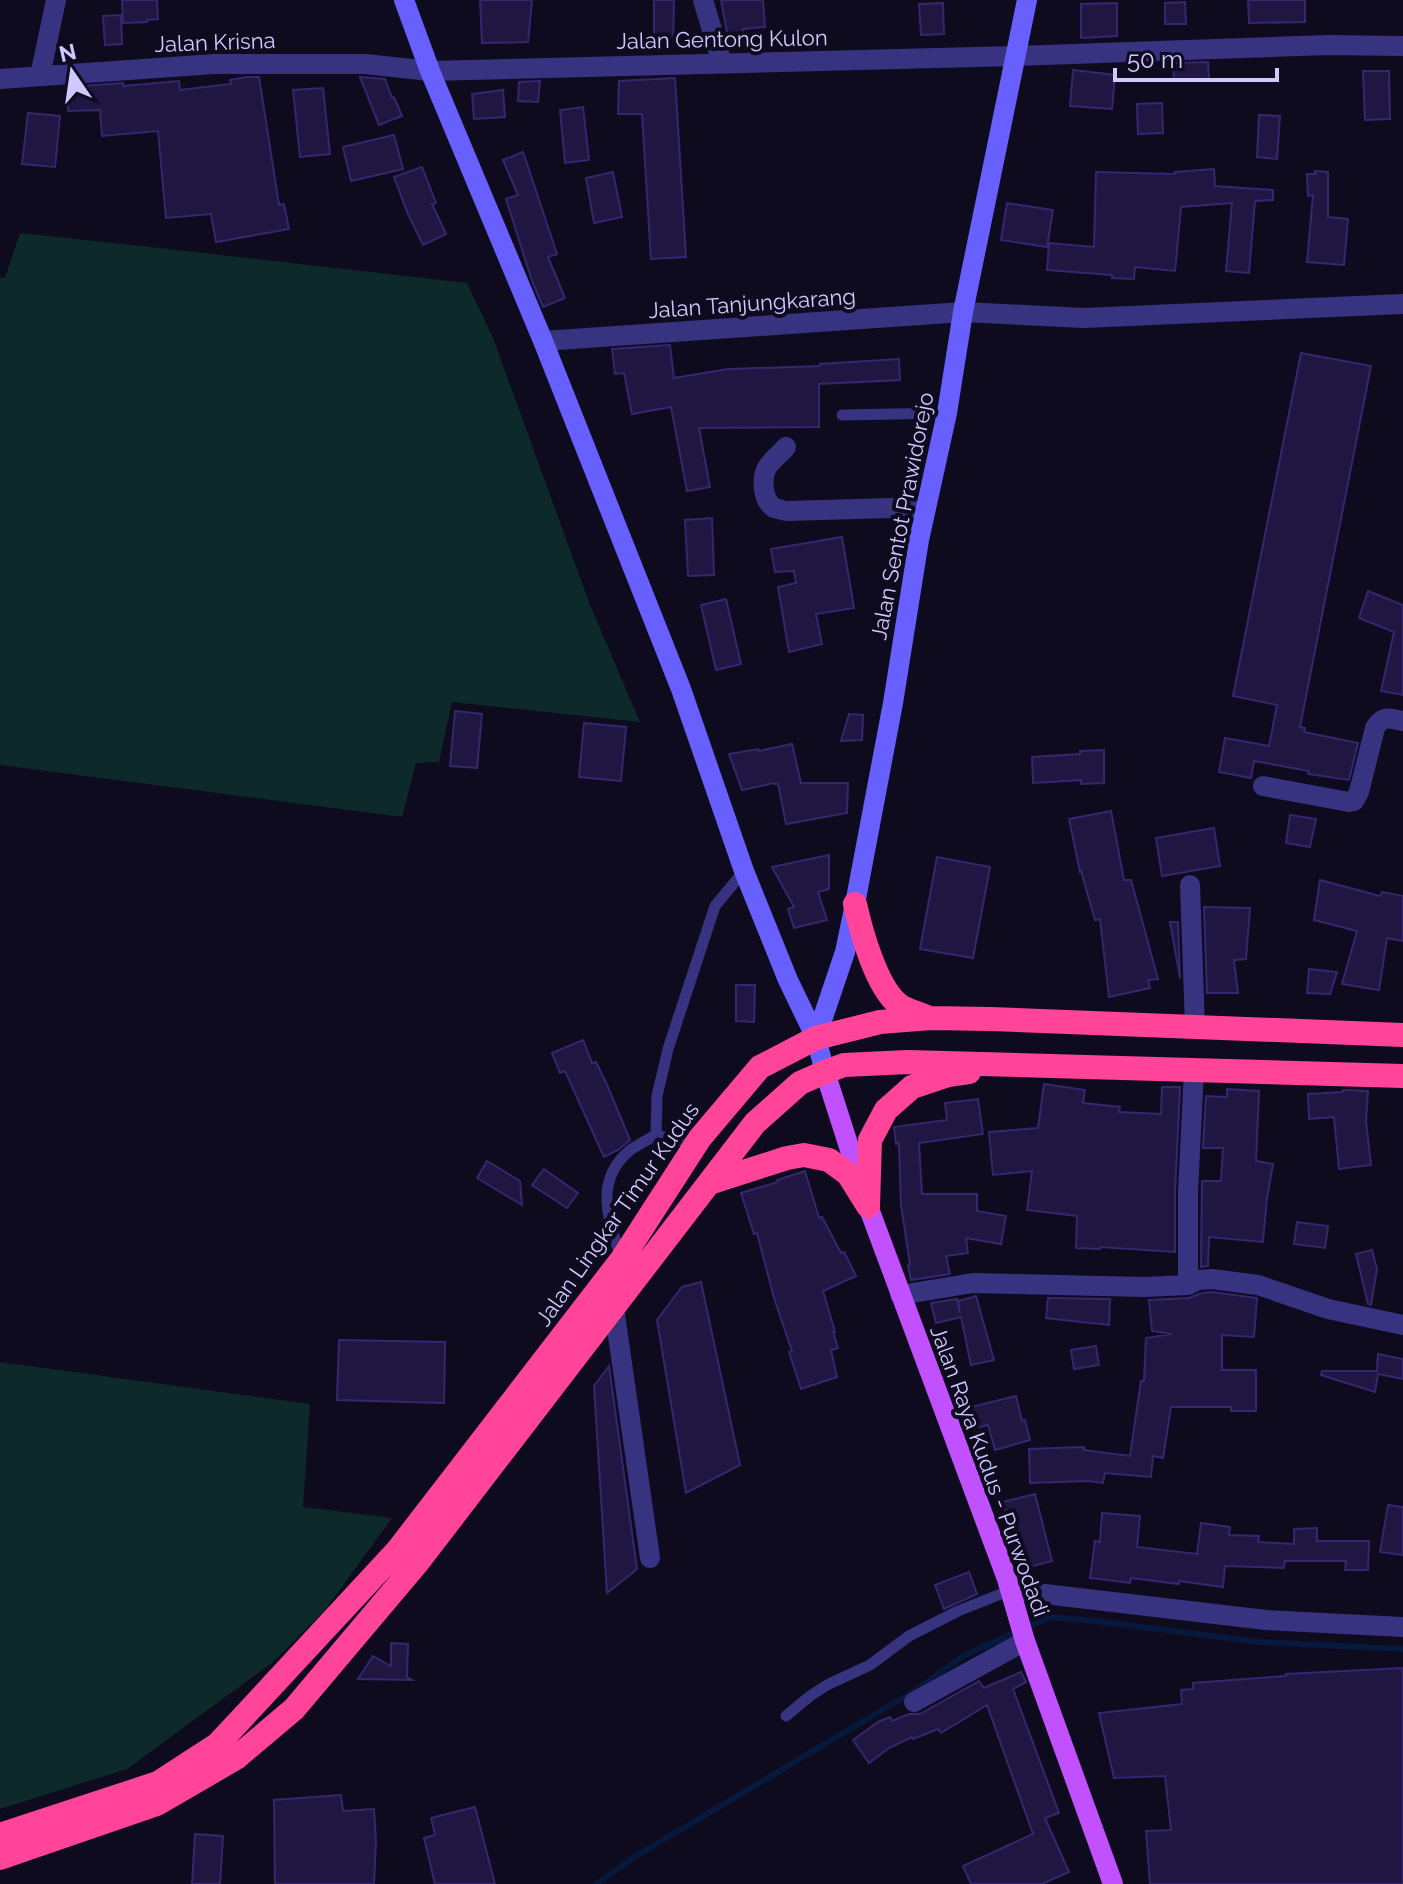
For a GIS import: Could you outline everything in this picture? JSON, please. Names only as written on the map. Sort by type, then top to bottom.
[{"type":"highway","points":[[855,904],[861,932],[883,986],[898,1004],[931,1018]]},
{"type":"highway","name":"Jalan Lingkar Timur Kudus","points":[[0,1835],[158,1783],[218,1744],[397,1551],[622,1259],[700,1138],[760,1067],[816,1038],[880,1022],[931,1018],[1403,1035]]},
{"type":"highway","points":[[0,1858],[157,1804],[236,1758],[294,1709],[418,1562],[755,1123],[800,1083],[844,1065],[908,1062],[1403,1076]]},
{"type":"highway","points":[[868,1206],[870,1140],[886,1110],[912,1087],[948,1075],[1016,1064]]},
{"type":"highway","points":[[709,1183],[804,1155],[829,1160],[848,1174],[868,1206]]},
{"type":"main road","points":[[404,0],[681,689],[741,874],[816,1038],[825,1072]]},
{"type":"main road","name":"Jalan Sentot Prawidorejo","points":[[816,1038],[845,952],[855,904],[893,703],[919,540],[947,413],[963,312],[1027,0]]},
{"type":"main road","name":"Jalan Raya Kudus - Purwodadi","points":[[825,1072],[868,1206],[1013,1596],[1025,1640],[1113,1884]]},
{"type":"street","points":[[40,76],[56,0]]},
{"type":"street","points":[[703,0],[722,63]]},
{"type":"street","name":"Jalan Gentong Kulon","points":[[430,71],[1328,45],[1403,46]]},
{"type":"street","name":"Jalan Krisna","points":[[0,79],[214,64],[365,64],[430,71]]},
{"type":"street","name":"Jalan Tanjungkarang","points":[[543,341],[963,312],[1084,318],[1403,304]]},
{"type":"street","points":[[786,447],[769,465],[764,476],[767,500],[774,508],[787,511],[926,507]]},
{"type":"street","points":[[1263,786],[1354,801],[1379,721],[1385,718],[1403,721]]},
{"type":"street","points":[[1190,885],[1195,1027]]},
{"type":"street","points":[[1188,1285],[1188,1192],[1194,1070]]},
{"type":"street","points":[[900,1295],[973,1283],[1144,1287],[1188,1285],[1198,1280],[1212,1279],[1258,1285],[1328,1309],[1403,1325]]},
{"type":"street","points":[[614,1308],[650,1558]]},
{"type":"street","points":[[1013,1596],[1266,1620],[1403,1627]]},
{"type":"street","points":[[914,1702],[1025,1640]]},
{"type":"lane","points":[[842,415],[947,413]]},
{"type":"lane","points":[[656,1135],[657,1096],[668,1049],[715,906],[741,874]]},
{"type":"lane","points":[[622,1259],[606,1204],[610,1173],[630,1150],[656,1135],[686,1142],[700,1138]]},
{"type":"lane","points":[[786,1716],[827,1685],[870,1665],[919,1631],[958,1611],[1013,1596]]},
{"type":"green space","points":[[20,233],[467,283],[493,338],[590,605],[640,722],[452,702],[439,762],[416,763],[402,817],[0,765],[0,278],[5,278]]},
{"type":"green space","points":[[0,1362],[310,1404],[303,1507],[392,1518],[325,1610],[273,1662],[127,1769],[0,1809]]},
{"type":"building","points":[[122,0],[157,0],[158,19],[123,23]]},
{"type":"building","points":[[480,0],[532,0],[528,42],[482,43]]},
{"type":"building","points":[[654,0],[674,0],[673,42],[654,41]]},
{"type":"building","points":[[721,0],[763,0],[765,27],[743,29],[744,35],[728,38]]},
{"type":"building","points":[[1248,0],[1305,0],[1305,22],[1249,23]]},
{"type":"building","points":[[1185,2],[1186,24],[1165,24],[1165,3]]},
{"type":"building","points":[[943,3],[944,34],[921,35],[919,4]]},
{"type":"building","points":[[1117,3],[1117,36],[1081,38],[1081,4]]},
{"type":"building","points":[[121,15],[122,44],[105,45],[103,16]]},
{"type":"building","points":[[1208,62],[1209,79],[1174,81],[1173,63]]},
{"type":"building","points":[[1073,70],[1115,75],[1112,109],[1070,106]]},
{"type":"building","points":[[1363,71],[1389,71],[1390,119],[1365,120]]},
{"type":"building","points":[[259,77],[279,205],[284,204],[289,229],[216,242],[211,214],[166,218],[158,131],[102,136],[100,110],[68,111],[68,87],[179,81],[180,90],[231,84],[230,80]]},
{"type":"building","points":[[360,77],[385,79],[402,116],[379,125]]},
{"type":"building","points":[[675,78],[686,257],[651,259],[642,114],[618,114],[619,81]]},
{"type":"building","points":[[540,81],[538,102],[518,101],[519,82]]},
{"type":"building","points":[[323,88],[330,154],[300,157],[293,90]]},
{"type":"building","points":[[503,90],[505,117],[474,119],[472,94]]},
{"type":"building","points":[[1162,103],[1163,133],[1138,134],[1137,104]]},
{"type":"building","points":[[583,107],[589,160],[565,163],[560,110]]},
{"type":"building","points":[[28,113],[60,116],[55,167],[22,164]]},
{"type":"building","points":[[1259,115],[1280,116],[1277,159],[1257,157]]},
{"type":"building","points":[[394,135],[403,169],[351,181],[343,147]]},
{"type":"building","points":[[523,152],[557,254],[548,257],[565,298],[543,307],[506,199],[518,195],[503,160]]},
{"type":"building","points":[[422,167],[436,203],[432,204],[446,234],[423,245],[394,177]]},
{"type":"building","points":[[1214,169],[1215,186],[1273,190],[1273,200],[1255,201],[1249,273],[1226,271],[1232,203],[1181,207],[1175,271],[1135,267],[1134,279],[1047,270],[1049,243],[1094,247],[1096,172],[1175,174]]},
{"type":"building","points":[[1315,171],[1328,172],[1328,217],[1348,219],[1344,265],[1307,262],[1313,195],[1308,196],[1307,174],[1315,174]]},
{"type":"building","points":[[613,172],[622,217],[594,223],[586,178]]},
{"type":"building","points":[[1007,203],[1053,210],[1047,247],[1001,240]]},
{"type":"building","points":[[670,345],[674,378],[728,369],[899,359],[900,380],[819,384],[819,427],[699,428],[710,487],[687,491],[671,407],[632,414],[624,373],[615,374],[612,349]]},
{"type":"building","points":[[1301,353],[1371,366],[1300,727],[1305,728],[1304,732],[1358,743],[1349,780],[1254,761],[1251,778],[1219,772],[1225,738],[1269,746],[1277,705],[1233,696]]},
{"type":"building","points":[[712,518],[714,575],[688,576],[685,520]]},
{"type":"building","points":[[842,537],[854,608],[816,614],[822,644],[789,652],[778,587],[796,583],[794,571],[775,572],[771,549]]},
{"type":"building","points":[[1368,591],[1403,605],[1403,695],[1381,691],[1394,632],[1359,618]]},
{"type":"building","points":[[726,599],[741,664],[716,670],[701,605]]},
{"type":"building","points":[[455,711],[482,714],[477,768],[450,766]]},
{"type":"building","points":[[849,714],[863,715],[862,740],[841,741]]},
{"type":"building","points":[[584,723],[626,727],[621,781],[579,777]]},
{"type":"building","points":[[792,744],[801,783],[848,783],[847,813],[786,824],[778,784],[742,790],[729,754]]},
{"type":"building","points":[[1104,750],[1104,783],[1081,784],[1081,780],[1033,783],[1032,757]]},
{"type":"building","points":[[1111,811],[1124,880],[1131,880],[1158,979],[1148,980],[1150,988],[1109,997],[1100,919],[1095,920],[1080,872],[1069,819]]},
{"type":"building","points":[[1290,815],[1316,819],[1310,847],[1286,843]]},
{"type":"building","points":[[1214,828],[1220,866],[1162,876],[1156,838]]},
{"type":"building","points":[[829,855],[829,889],[818,892],[827,920],[794,928],[788,909],[794,907],[772,867]]},
{"type":"building","points":[[937,857],[990,867],[973,958],[920,949]]},
{"type":"building","points":[[1320,880],[1380,896],[1382,892],[1403,896],[1403,941],[1387,938],[1379,990],[1342,984],[1357,931],[1314,920]]},
{"type":"building","points":[[1204,907],[1250,908],[1246,959],[1234,960],[1238,993],[1207,993]]},
{"type":"building","points":[[1170,922],[1178,922],[1180,978]]},
{"type":"building","points":[[1309,969],[1337,972],[1330,994],[1307,993]]},
{"type":"building","points":[[736,985],[755,985],[754,1022],[736,1021]]},
{"type":"building","points":[[583,1040],[592,1063],[596,1062],[608,1087],[630,1140],[604,1157],[565,1071],[560,1073],[552,1053]]},
{"type":"building","points":[[1044,1084],[1085,1090],[1083,1103],[1120,1107],[1119,1112],[1161,1114],[1162,1087],[1180,1087],[1175,1252],[1076,1248],[1077,1216],[1027,1210],[1032,1171],[993,1175],[989,1132],[1038,1128]]},
{"type":"building","points":[[1227,1089],[1259,1091],[1256,1161],[1273,1164],[1263,1242],[1209,1237],[1208,1266],[1201,1267],[1202,1181],[1221,1181],[1223,1148],[1203,1148],[1206,1096],[1227,1097]]},
{"type":"building","points":[[1368,1091],[1366,1121],[1371,1165],[1339,1169],[1334,1117],[1309,1119],[1308,1094]]},
{"type":"building","points":[[978,1099],[983,1134],[919,1143],[922,1194],[977,1194],[977,1211],[1006,1216],[1001,1244],[966,1238],[968,1253],[946,1256],[950,1274],[911,1280],[901,1205],[899,1143],[896,1144],[894,1127],[947,1120],[945,1103]]},
{"type":"building","points":[[487,1161],[520,1181],[522,1205],[477,1178]]},
{"type":"building","points":[[544,1169],[578,1193],[567,1208],[532,1185]]},
{"type":"building","points":[[805,1171],[819,1218],[822,1217],[856,1276],[823,1291],[838,1348],[831,1350],[837,1377],[801,1389],[757,1233],[754,1234],[741,1193]]},
{"type":"building","points":[[1297,1222],[1328,1226],[1325,1248],[1294,1244]]},
{"type":"building","points":[[1372,1250],[1377,1269],[1371,1305],[1368,1304],[1356,1254]]},
{"type":"building","points":[[701,1282],[740,1465],[686,1493],[657,1320],[682,1287]]},
{"type":"building","points":[[1212,1292],[1257,1298],[1254,1337],[1222,1335],[1222,1370],[1256,1370],[1256,1411],[1231,1411],[1231,1407],[1171,1407],[1163,1458],[1153,1456],[1151,1477],[1105,1473],[1103,1483],[1030,1483],[1029,1449],[1084,1447],[1084,1450],[1130,1456],[1141,1381],[1144,1381],[1146,1338],[1172,1334],[1152,1331],[1149,1300],[1189,1298]]},
{"type":"building","points":[[976,1296],[994,1360],[971,1365],[961,1317],[936,1323],[931,1303],[957,1299],[960,1313],[958,1301]]},
{"type":"building","points":[[1048,1298],[1110,1299],[1109,1325],[1046,1318]]},
{"type":"building","points":[[339,1340],[445,1342],[444,1403],[337,1400]]},
{"type":"building","points":[[1096,1346],[1099,1365],[1074,1369],[1071,1350]]},
{"type":"building","points":[[1378,1354],[1403,1359],[1403,1379],[1378,1374],[1375,1392],[1321,1375],[1322,1371],[1377,1371]]},
{"type":"building","points":[[609,1366],[637,1569],[607,1593],[594,1386]]},
{"type":"building","points":[[1016,1396],[1030,1440],[995,1450],[988,1425],[972,1429],[967,1408]]},
{"type":"building","points":[[1035,1494],[1052,1561],[1021,1569],[1003,1502]]},
{"type":"building","points":[[1388,1505],[1403,1507],[1403,1555],[1380,1552]]},
{"type":"building","points":[[1102,1513],[1140,1516],[1137,1547],[1197,1554],[1201,1523],[1230,1527],[1229,1535],[1259,1536],[1258,1542],[1294,1544],[1294,1529],[1317,1528],[1317,1541],[1369,1541],[1368,1570],[1345,1570],[1346,1561],[1285,1561],[1284,1568],[1225,1566],[1223,1587],[1179,1581],[1179,1584],[1131,1578],[1130,1583],[1090,1578],[1095,1541],[1100,1542]]},
{"type":"building","points":[[969,1572],[977,1594],[944,1609],[935,1585]]},
{"type":"building","points":[[391,1643],[408,1644],[407,1677],[412,1680],[358,1679],[373,1656],[391,1666]]},
{"type":"building","points":[[1403,1668],[1403,1884],[1150,1884],[1146,1831],[1171,1830],[1165,1776],[1114,1778],[1099,1713],[1182,1704],[1181,1690],[1193,1689],[1193,1683]]},
{"type":"building","points":[[1021,1672],[1026,1682],[1013,1689],[1059,1813],[1045,1818],[1069,1872],[1042,1884],[971,1884],[963,1866],[1033,1834],[987,1705],[941,1733],[938,1729],[912,1737],[889,1748],[869,1763],[853,1740],[890,1717],[892,1721],[909,1714],[920,1714],[979,1681],[984,1688]]},
{"type":"building","points":[[341,1795],[343,1811],[374,1809],[374,1884],[275,1884],[274,1800]]},
{"type":"building","points":[[475,1807],[495,1884],[435,1884],[424,1838],[435,1835],[431,1818]]},
{"type":"building","points":[[195,1834],[223,1836],[220,1884],[192,1884]]},
{"type":"waterway","points":[[596,1884],[636,1856],[916,1690],[963,1656],[1050,1617],[1260,1642],[1403,1649]]}]
